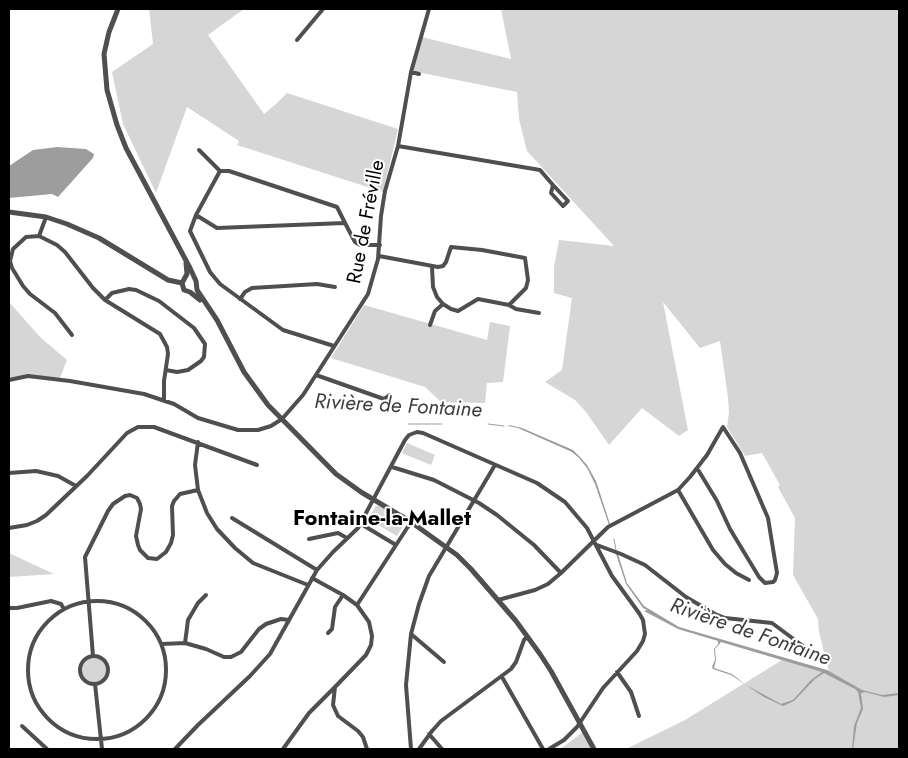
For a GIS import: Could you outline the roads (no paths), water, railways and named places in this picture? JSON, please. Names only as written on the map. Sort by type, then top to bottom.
[{"type":"street","points":[[118,9],[109,32],[104,54],[105,78],[111,108],[126,148],[185,258],[196,281],[196,287],[225,333],[249,380],[268,405],[336,474],[411,522],[445,546],[471,569],[498,600],[551,671],[594,749]]},
{"type":"street","points":[[297,40],[323,9]]},
{"type":"street","name":"Rue de Fréville","points":[[282,419],[303,396],[368,294],[376,273],[385,191],[398,146],[411,72],[429,9]]},
{"type":"street","points":[[411,72],[419,74]]},
{"type":"street","points":[[398,146],[540,170],[568,201],[562,206],[551,193],[553,185]]},
{"type":"street","points":[[199,150],[220,171],[229,171],[337,207],[355,242],[380,245]]},
{"type":"street","points":[[220,171],[190,231],[210,272],[220,284],[283,330],[334,346]]},
{"type":"street","points":[[9,212],[46,218],[67,224],[98,238],[168,280],[182,283]]},
{"type":"street","points":[[196,216],[217,228],[344,223]]},
{"type":"street","points":[[39,236],[46,218]]},
{"type":"street","points":[[72,335],[55,313],[30,294],[12,268],[10,254],[21,240],[26,237],[39,236],[58,245],[85,279],[105,300],[160,334],[167,347],[168,360],[164,381],[164,400]]},
{"type":"street","points":[[379,256],[432,267],[443,266],[451,246],[525,258],[528,280],[526,288],[509,305]]},
{"type":"street","points":[[182,283],[186,278],[187,271],[185,258]]},
{"type":"street","points":[[432,267],[433,287],[443,304],[450,309],[458,312],[478,299],[539,313]]},
{"type":"street","points":[[186,278],[194,278]]},
{"type":"street","points":[[182,283],[184,290],[190,292],[210,310]]},
{"type":"street","points":[[240,299],[245,292],[252,288],[317,284],[335,287]]},
{"type":"street","points":[[190,292],[196,287]]},
{"type":"street","points":[[105,300],[112,293],[129,289],[136,290],[159,301],[194,328],[202,338],[204,357],[188,370],[177,372],[166,370]]},
{"type":"street","points":[[430,325],[435,311],[443,304]]},
{"type":"street","points":[[316,375],[384,399],[390,396]]},
{"type":"street","points":[[9,380],[28,376],[123,390],[164,400],[198,418],[238,430],[258,430],[271,426],[282,419]]},
{"type":"street","points":[[9,528],[37,521],[46,515],[127,433],[138,427],[154,427],[258,465]]},
{"type":"street","points":[[498,600],[548,584],[608,527],[678,490],[697,468],[723,427],[740,453],[768,518],[777,573],[776,580],[766,583],[759,576],[730,529],[717,501],[697,468]]},
{"type":"street","points":[[175,749],[270,654],[317,570],[361,524],[409,435],[417,432],[537,483],[565,502],[594,539],[612,576],[639,613],[644,627],[640,647],[603,688],[580,723],[564,740],[548,749]]},
{"type":"street","points":[[198,442],[195,465],[198,490],[208,513],[226,541],[242,555],[264,568],[308,585]]},
{"type":"street","points":[[411,749],[406,684],[411,634],[419,604],[429,576],[445,546],[495,464]]},
{"type":"street","points":[[392,467],[434,480],[474,500],[510,524],[561,573]]},
{"type":"street","points":[[9,473],[36,471],[58,476],[76,486]]},
{"type":"street","points":[[92,656],[85,557],[113,504],[125,496],[130,495],[137,498],[141,509],[136,536],[138,545],[148,558],[157,559],[166,552],[171,543],[172,506],[174,501],[180,494],[198,490]]},
{"type":"street","points":[[678,490],[713,550],[725,564],[749,580]]},
{"type":"street","points":[[232,518],[317,570]]},
{"type":"street","points":[[357,605],[411,522]]},
{"type":"street","points":[[361,524],[396,545]]},
{"type":"street","points":[[309,539],[338,533],[347,538]]},
{"type":"street","points":[[597,545],[645,565],[686,597],[705,609],[725,618],[772,623],[807,649]]},
{"type":"street","points":[[283,749],[298,726],[366,655],[371,645],[372,636],[369,622],[357,605],[312,578]]},
{"type":"street","points":[[185,643],[188,620],[198,603],[206,595]]},
{"type":"street","points":[[328,633],[332,629],[334,608],[343,595]]},
{"type":"street","points":[[9,608],[51,601],[61,604],[64,609]]},
{"type":"street","points":[[89,601],[107,601],[124,606],[140,615],[153,628],[162,644],[166,662],[166,681],[160,699],[150,714],[136,727],[119,735],[101,739],[78,736],[57,726],[45,716],[36,703],[30,688],[28,673],[33,643],[41,629],[64,609],[89,601]]},
{"type":"street","points":[[162,644],[185,643],[224,657],[231,657],[241,652],[259,629],[266,624],[281,619],[289,620]]},
{"type":"street","points":[[411,634],[444,662]]},
{"type":"street","points":[[419,749],[429,734],[451,712],[511,669],[527,637]]},
{"type":"street","points":[[92,656],[105,661],[108,670],[107,677],[95,684],[85,681],[80,674],[80,666],[83,661],[92,656]]},
{"type":"street","points":[[617,672],[630,692],[639,716]]},
{"type":"street","points":[[502,677],[542,749]]},
{"type":"street","points":[[95,684],[102,749]]},
{"type":"street","points":[[335,687],[333,705],[338,716],[363,736],[367,749]]},
{"type":"street","points":[[320,702],[333,705]]},
{"type":"street","points":[[22,726],[47,749]]},
{"type":"street","points":[[429,734],[442,749]]},
{"type":"waterway","name":"Rivière de Fontaine","points":[[408,424],[442,424]]},
{"type":"waterway","name":"Rivière de Fontaine","points":[[488,424],[504,426]]},
{"type":"waterway","name":"Rivière de Fontaine","points":[[614,539],[616,550]]},
{"type":"waterway","name":"Rivière de Fontaine","points":[[825,672],[835,677]]},
{"type":"district","name":"Fontaine-la-Mallet","points":[[382,520]]}]
